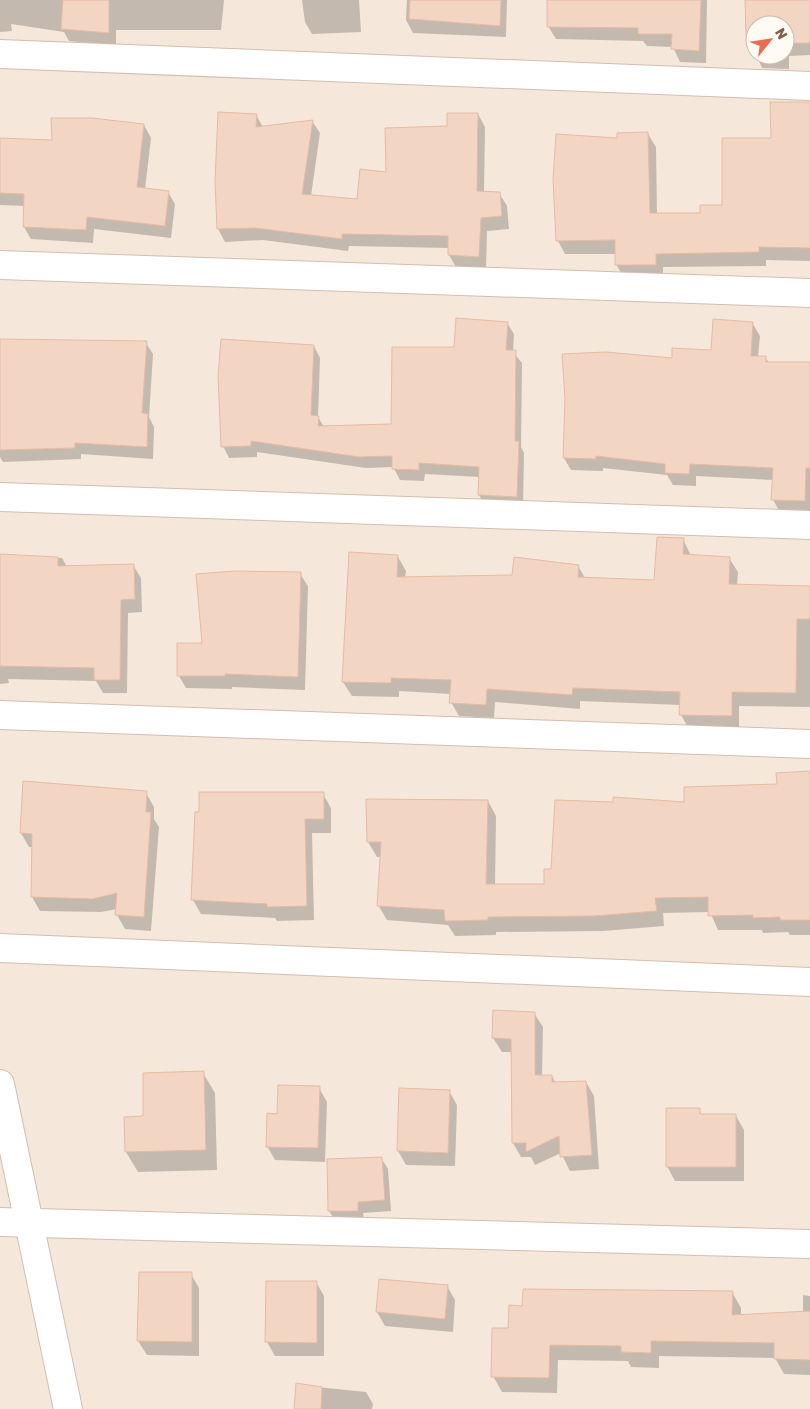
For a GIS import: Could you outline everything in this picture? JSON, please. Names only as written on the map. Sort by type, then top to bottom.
[{"type":"street","points":[[0,54],[810,86]]},
{"type":"street","points":[[0,265],[810,293]]},
{"type":"street","points":[[0,497],[810,525]]},
{"type":"street","points":[[0,715],[810,744]]},
{"type":"street","points":[[0,948],[810,982]]},
{"type":"street","points":[[0,1084],[68,1409]]},
{"type":"street","points":[[0,1222],[810,1244]]},
{"type":"shaded area","points":[[0,0],[810,0],[810,1409],[0,1409]]},
{"type":"building","points":[[63,0],[109,0],[109,33],[61,29]]},
{"type":"building","points":[[410,0],[501,0],[500,26],[409,19]]},
{"type":"building","points":[[547,0],[701,0],[699,51],[671,49],[672,34],[638,34],[638,28],[547,27]]},
{"type":"building","points":[[745,0],[810,0],[810,43],[795,43],[795,15],[745,15]]},
{"type":"building","points":[[770,102],[810,102],[810,248],[759,247],[759,252],[656,254],[656,265],[615,265],[615,240],[556,241],[553,179],[556,134],[617,138],[617,133],[648,132],[650,213],[700,213],[700,205],[722,205],[722,138],[771,138]]},
{"type":"building","points":[[218,112],[257,114],[256,127],[313,120],[302,194],[357,199],[360,169],[386,172],[385,128],[447,126],[447,113],[478,113],[477,191],[500,192],[502,216],[481,218],[479,257],[448,255],[448,236],[342,234],[342,239],[255,228],[217,229],[215,181]]},
{"type":"building","points":[[51,118],[92,118],[144,124],[137,187],[169,191],[165,226],[87,217],[86,230],[23,227],[24,194],[0,193],[0,138],[52,140]]},
{"type":"building","points":[[456,318],[508,322],[506,350],[516,350],[515,441],[519,441],[517,497],[478,495],[479,467],[419,463],[419,470],[392,469],[392,456],[359,457],[251,441],[251,446],[221,447],[218,376],[221,339],[314,345],[311,415],[319,416],[318,426],[391,424],[392,347],[454,347]]},
{"type":"building","points":[[713,319],[753,322],[751,356],[766,356],[766,362],[810,362],[810,468],[806,468],[805,501],[771,500],[773,468],[690,464],[689,474],[665,473],[665,464],[596,456],[596,459],[563,458],[565,399],[562,354],[606,352],[672,358],[672,348],[711,350]]},
{"type":"building","points":[[0,339],[147,341],[142,413],[148,414],[147,447],[75,443],[75,448],[0,450]]},
{"type":"building","points":[[657,537],[684,538],[683,554],[730,557],[729,584],[810,586],[810,619],[797,619],[796,693],[732,692],[732,716],[679,715],[680,692],[573,688],[572,695],[487,689],[486,705],[449,703],[451,680],[391,678],[391,683],[342,682],[349,552],[398,555],[397,577],[512,575],[514,557],[579,565],[578,577],[654,580]]},
{"type":"building","points":[[0,554],[58,557],[58,566],[134,564],[135,599],[121,600],[120,680],[94,680],[94,668],[0,666]]},
{"type":"building","points":[[235,571],[301,572],[298,677],[225,674],[225,676],[177,676],[177,643],[202,643],[196,574]]},
{"type":"building","points":[[810,771],[810,920],[780,920],[780,917],[753,918],[753,915],[708,916],[708,897],[655,898],[657,911],[594,916],[488,917],[488,920],[445,921],[444,910],[377,906],[381,842],[367,842],[366,799],[488,800],[486,884],[544,884],[544,869],[551,869],[555,800],[613,802],[613,797],[684,802],[684,787],[777,784],[776,773]]},
{"type":"building","points":[[23,781],[147,791],[146,812],[151,812],[144,917],[115,915],[117,893],[93,899],[31,897],[32,834],[20,833]]},
{"type":"building","points":[[199,792],[324,792],[324,819],[305,819],[307,906],[267,907],[267,904],[191,900],[195,812],[199,812]]},
{"type":"building","points":[[493,1010],[535,1012],[535,1075],[552,1075],[552,1082],[586,1081],[592,1155],[560,1157],[559,1136],[526,1152],[526,1143],[512,1143],[511,1039],[492,1038]]},
{"type":"building","points":[[204,1071],[206,1150],[125,1152],[124,1117],[143,1116],[143,1073]]},
{"type":"building","points":[[278,1085],[320,1086],[318,1148],[266,1147],[267,1113],[277,1114]]},
{"type":"building","points":[[399,1088],[450,1090],[448,1153],[397,1151]]},
{"type":"building","points":[[666,1108],[700,1108],[700,1114],[736,1114],[736,1167],[666,1167]]},
{"type":"building","points":[[382,1157],[385,1200],[358,1202],[358,1211],[328,1211],[327,1159]]},
{"type":"building","points":[[139,1272],[192,1272],[192,1342],[137,1341]]},
{"type":"building","points":[[379,1279],[448,1285],[445,1319],[376,1312]]},
{"type":"building","points":[[266,1281],[317,1281],[317,1343],[265,1342]]},
{"type":"building","points":[[523,1289],[733,1291],[732,1315],[810,1311],[810,1360],[774,1359],[774,1343],[651,1341],[651,1353],[621,1352],[621,1346],[550,1345],[549,1378],[491,1377],[492,1328],[508,1328],[509,1305],[522,1306]]},
{"type":"building","points":[[296,1383],[322,1387],[321,1409],[294,1409]]}]
